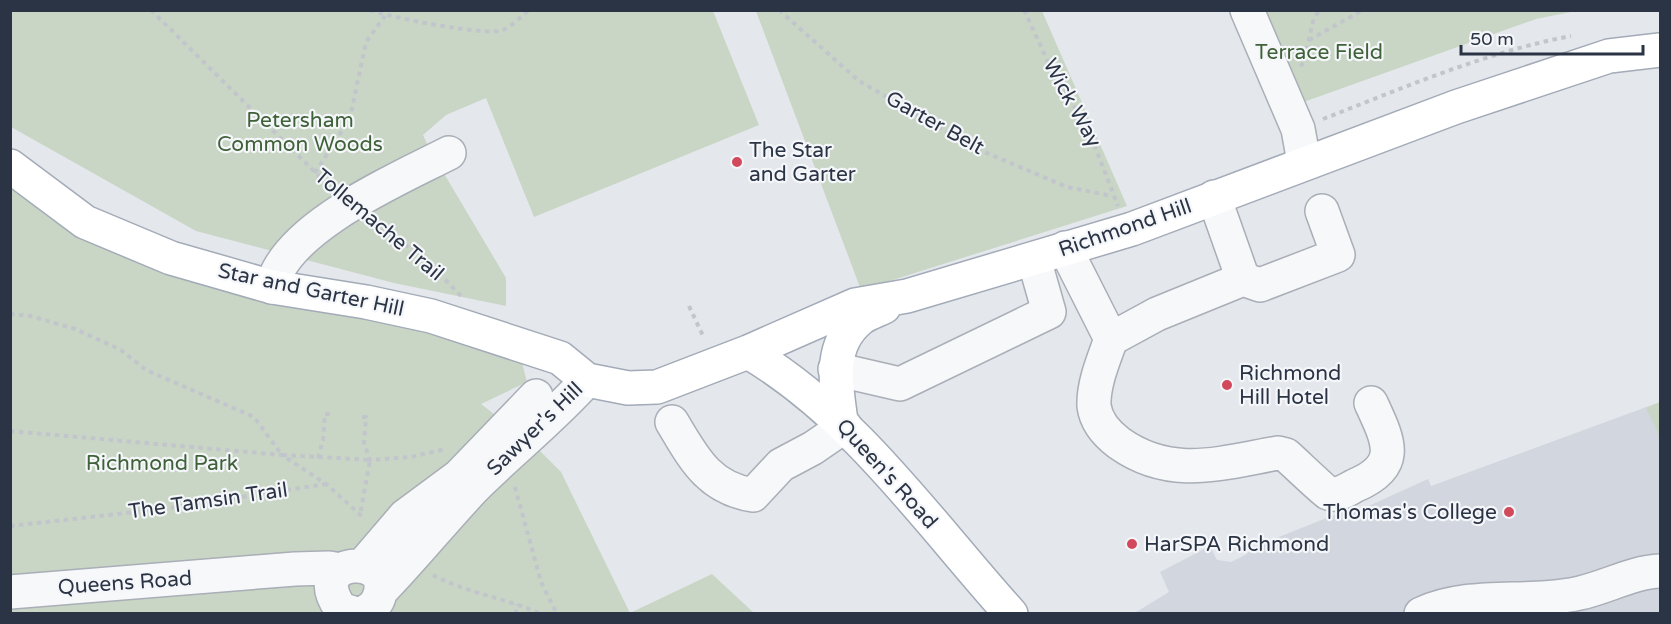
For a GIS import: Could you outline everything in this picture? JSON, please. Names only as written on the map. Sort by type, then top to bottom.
[{"type":"main road","name":"Richmond Hill","points":[[587,380],[628,388],[657,387],[748,352],[855,305],[907,296],[1132,229],[1304,162],[1456,107],[1609,56],[1660,50]]},
{"type":"main road","name":"Star and Garter Hill","points":[[10,166],[86,222],[171,258],[272,286],[432,316],[561,358],[587,380]]},
{"type":"main road","points":[[843,423],[835,369],[839,346],[859,320],[907,296]]},
{"type":"main road","name":"Queen's Road","points":[[748,352],[770,365],[843,423],[1011,614]]},
{"type":"street","points":[[1247,10],[1298,129],[1304,162]]},
{"type":"street","points":[[272,286],[275,270],[322,222],[349,205],[448,153]]},
{"type":"street","points":[[1214,197],[1243,279]]},
{"type":"street","points":[[1111,339],[1157,314],[1243,279],[1260,285],[1338,255],[1322,212]]},
{"type":"street","points":[[1065,248],[1111,339],[1095,392],[1094,407],[1100,424],[1125,447],[1158,463],[1208,466],[1278,453],[1286,454],[1328,492],[1337,494],[1365,482],[1380,472],[1386,463],[1389,450],[1371,403]]},
{"type":"street","points":[[835,369],[900,384],[1048,312],[1034,259]]},
{"type":"street","name":"Sawyer's Hill","points":[[353,599],[387,537],[494,414],[508,405],[587,380]]},
{"type":"street","name":"Sawyer's Hill","points":[[353,599],[562,407],[587,380]]},
{"type":"street","points":[[672,422],[700,467],[723,484],[753,495],[781,465],[813,448],[843,423]]},
{"type":"street","points":[[1421,614],[1466,601],[1519,601],[1581,593],[1645,572],[1660,571]]},
{"type":"street","name":"Queens Road","points":[[10,592],[240,576],[322,597],[353,599]]},
{"type":"path","name":"Tollemache Trail","points":[[151,10],[349,205],[424,258],[463,297]]},
{"type":"path","points":[[370,10],[386,16],[471,30],[501,31],[529,10]]},
{"type":"path","name":"Garter Belt","points":[[779,10],[859,81],[977,149],[1067,187],[1113,196]]},
{"type":"path","name":"Wick Way","points":[[1024,10],[1055,77],[1092,135],[1102,158],[1113,196],[1132,229]]},
{"type":"path","points":[[1281,89],[1286,79],[1304,63],[1319,10]]},
{"type":"path","points":[[1309,40],[1363,10]]},
{"type":"path","points":[[315,173],[350,118],[366,42],[386,16]]},
{"type":"path","points":[[1298,129],[1431,77],[1545,41],[1580,35]]},
{"type":"path","points":[[689,306],[704,338]]},
{"type":"path","points":[[10,314],[30,316],[75,329],[121,350],[156,375],[254,417],[282,456],[326,484],[387,537]]},
{"type":"path","points":[[318,458],[323,440],[325,414],[330,414]]},
{"type":"path","points":[[360,515],[370,460],[364,443],[366,417],[362,417]]},
{"type":"path","points":[[10,431],[282,456],[370,460],[411,457],[454,462]]},
{"type":"path","points":[[508,481],[515,487],[541,582],[557,614]]},
{"type":"path","name":"The Tamsin Trail","points":[[10,526],[170,508],[326,484]]},
{"type":"path","points":[[430,573],[445,581],[541,614]]},
{"type":"path","points":[[516,604],[516,614]]},
{"type":"shaded area","name":"Thomas's College","points":[[1660,402],[1660,613],[1133,614],[1169,592],[1160,572],[1210,546],[1217,560],[1231,562],[1247,554],[1251,548],[1349,509],[1351,514],[1428,479],[1431,486]]},
{"type":"green space","name":"Petersham Common Woods","points":[[11,10],[713,11],[759,125],[534,217],[486,98],[446,115],[423,135],[506,278],[506,306],[394,283],[196,231],[11,127]]},
{"type":"green space","points":[[756,11],[1042,11],[1127,206],[861,290]]},
{"type":"green space","name":"Terrace Field","points":[[1259,11],[1576,11],[1536,19],[1298,104]]},
{"type":"green space","name":"Richmond Park","points":[[10,179],[85,235],[375,314],[521,359],[527,382],[481,404],[535,446],[561,472],[630,613],[11,613]]},
{"type":"green space","points":[[1660,402],[1660,437],[1646,408]]},
{"type":"green space","points":[[712,574],[754,613],[630,613]]},
{"type":"place","name":"The Star and Garter","points":[[737,162]]},
{"type":"place","name":"Richmond Hill Hotel","points":[[1227,385]]},
{"type":"place","name":"Thomas's College","points":[[1509,512]]},
{"type":"place","name":"HarSPA Richmond","points":[[1132,544]]}]
